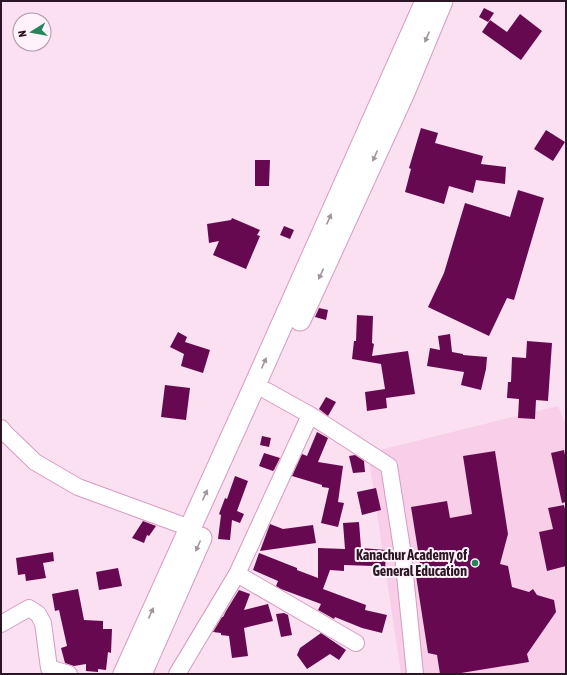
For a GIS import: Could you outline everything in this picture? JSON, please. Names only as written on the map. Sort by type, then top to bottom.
[{"type":"main road","points":[[141,674],[148,640],[190,528],[244,424],[266,391],[426,1]]},
{"type":"main road","points":[[124,674],[148,640],[324,249],[403,95],[442,1]]},
{"type":"street","points":[[266,391],[310,415],[389,466],[403,555],[415,674]]},
{"type":"street","points":[[177,674],[237,574],[310,415]]},
{"type":"street","points":[[1,428],[35,462],[78,487],[190,528]]},
{"type":"street","points":[[237,574],[356,643]]},
{"type":"street","points":[[1,624],[29,608],[38,614],[43,623],[49,668],[69,674]]},
{"type":"shaded area","name":"Kanachur Academy of General Education","points":[[558,406],[566,425],[566,674],[401,674],[368,453]]},
{"type":"building","points":[[484,8],[494,13],[488,22],[479,17]]},
{"type":"building","points":[[520,14],[542,31],[521,60],[482,32],[490,20],[507,32]]},
{"type":"building","points":[[421,128],[438,133],[435,143],[483,156],[481,164],[506,167],[505,184],[476,180],[473,193],[449,186],[444,204],[405,192],[411,169],[409,168]]},
{"type":"building","points":[[546,130],[565,142],[553,161],[534,149]]},
{"type":"building","points":[[255,160],[270,160],[269,186],[255,186]]},
{"type":"building","points":[[518,190],[544,198],[514,300],[507,298],[489,336],[428,307],[444,273],[465,203],[510,217]]},
{"type":"building","points":[[232,218],[260,230],[257,235],[260,236],[246,269],[213,255],[219,241],[209,243],[207,224],[231,220]]},
{"type":"building","points":[[284,226],[294,230],[290,239],[280,235]]},
{"type":"building","points":[[319,308],[328,310],[326,320],[315,317]]},
{"type":"building","points":[[357,315],[373,316],[372,343],[374,344],[372,356],[408,351],[415,394],[386,398],[387,408],[367,411],[365,392],[385,389],[381,364],[352,359],[354,341],[356,341]]},
{"type":"building","points":[[178,332],[187,337],[185,342],[210,350],[203,373],[181,366],[184,354],[170,347]]},
{"type":"building","points":[[450,334],[452,352],[463,355],[487,357],[481,390],[461,385],[464,372],[427,366],[430,348],[440,350],[438,336]]},
{"type":"building","points":[[527,341],[552,343],[548,401],[536,400],[535,419],[518,418],[519,399],[507,398],[508,382],[511,382],[512,357],[526,358]]},
{"type":"building","points":[[165,385],[190,388],[186,420],[161,417]]},
{"type":"building","points":[[326,397],[336,402],[328,416],[319,409]]},
{"type":"building","points":[[317,432],[328,438],[318,462],[343,466],[338,502],[344,503],[338,527],[321,523],[329,488],[322,487],[322,485],[292,476],[302,454],[307,456]]},
{"type":"building","points":[[262,436],[271,438],[269,447],[260,445]]},
{"type":"building","points":[[564,450],[566,460],[566,502],[562,503],[551,453]]},
{"type":"building","points":[[495,451],[508,534],[500,564],[508,566],[512,587],[529,592],[533,589],[537,595],[554,600],[556,612],[527,654],[529,662],[455,674],[440,674],[437,655],[428,653],[416,576],[422,575],[411,507],[447,501],[450,518],[472,514],[463,456]]},
{"type":"building","points":[[264,453],[280,458],[273,471],[259,466]]},
{"type":"building","points":[[355,455],[364,461],[365,472],[353,473],[349,456]]},
{"type":"building","points":[[235,476],[248,481],[237,511],[244,514],[240,523],[232,520],[230,540],[218,539],[221,515],[219,514],[225,498],[227,499]]},
{"type":"building","points":[[376,488],[381,510],[362,515],[357,492]]},
{"type":"building","points":[[564,505],[566,514],[566,566],[547,571],[539,532],[553,529],[548,508]]},
{"type":"building","points":[[143,521],[156,526],[149,536],[147,535],[144,543],[132,538]]},
{"type":"building","points":[[359,522],[361,548],[386,550],[385,572],[373,571],[374,566],[344,565],[344,571],[330,570],[323,589],[366,605],[365,610],[387,615],[382,633],[362,628],[335,617],[334,619],[318,610],[321,604],[281,589],[276,586],[278,581],[253,570],[259,553],[318,578],[318,548],[345,549],[343,523]]},
{"type":"building","points":[[270,524],[283,529],[313,525],[316,543],[260,551]]},
{"type":"building","points":[[53,552],[54,561],[43,563],[46,578],[26,581],[25,574],[18,575],[16,558]]},
{"type":"building","points":[[118,568],[122,586],[99,590],[96,572]]},
{"type":"building","points":[[78,589],[84,620],[103,621],[103,629],[112,629],[111,653],[108,652],[106,670],[98,669],[98,672],[86,671],[86,664],[74,666],[65,663],[61,648],[67,646],[59,610],[55,611],[52,594]]},
{"type":"building","points":[[239,590],[250,594],[244,610],[268,604],[273,621],[244,628],[248,656],[232,658],[229,636],[213,632]]},
{"type":"building","points":[[284,613],[288,615],[292,635],[281,637],[276,614]]},
{"type":"building","points":[[321,633],[346,650],[339,660],[330,654],[307,669],[297,655],[300,648]]},
{"type":"place","name":"Kanachur Academy of General Education","points":[[475,563]]}]
